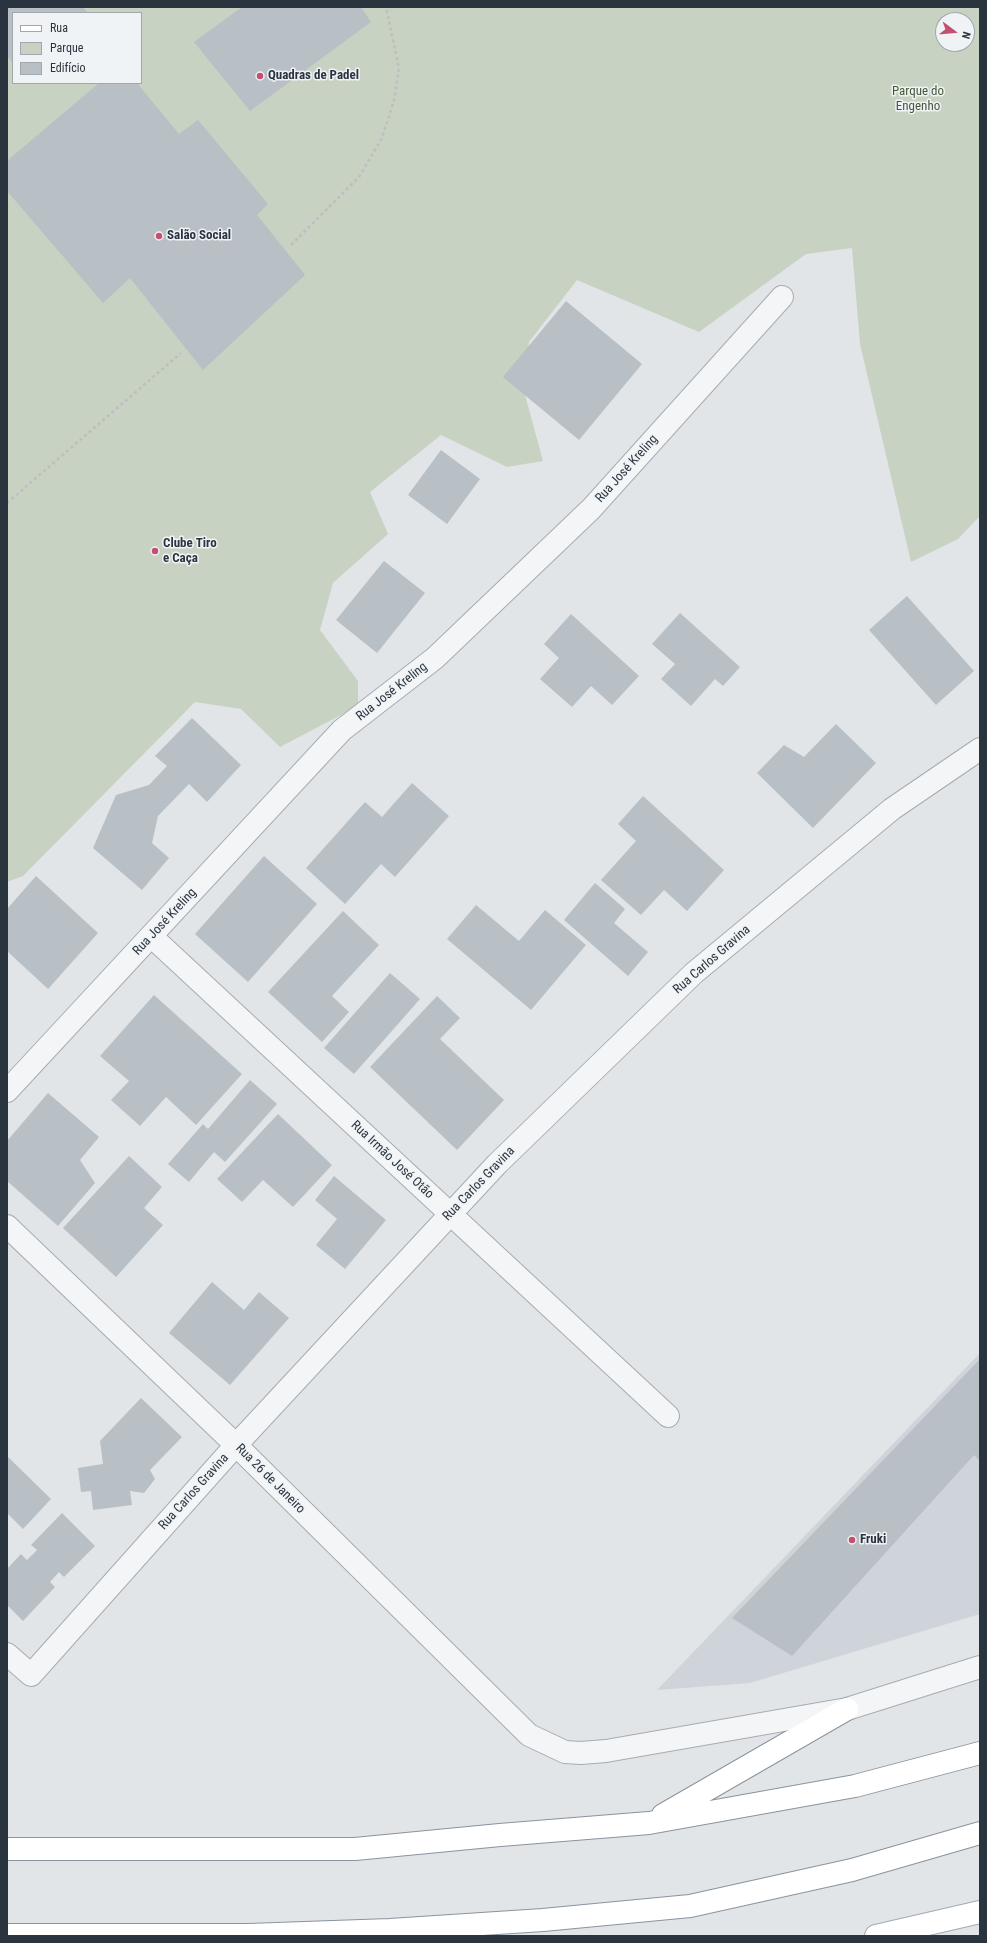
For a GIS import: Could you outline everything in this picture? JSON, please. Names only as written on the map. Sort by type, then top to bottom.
[{"type":"main road","points":[[649,1824],[847,1709]]},
{"type":"main road","points":[[7,1849],[355,1849],[500,1835],[649,1824],[855,1786],[980,1753]]},
{"type":"main road","points":[[248,1936],[405,1929],[543,1920],[690,1906],[852,1870],[980,1833]]},
{"type":"main road","points":[[877,1936],[980,1912]]},
{"type":"main road","points":[[7,1935],[254,1936]]},
{"type":"street","name":"Rua José Kreling","points":[[7,1091],[342,730],[435,658],[591,509],[782,297]]},
{"type":"street","name":"Rua Carlos Gravina","points":[[7,1654],[31,1675],[236,1445],[497,1164],[694,973],[892,809],[980,749]]},
{"type":"street","name":"Rua Irmão José Otão","points":[[151,936],[668,1416]]},
{"type":"street","name":"Rua 26 de Janeiro","points":[[7,1226],[236,1445],[529,1735],[565,1752],[581,1754],[606,1751],[847,1709],[980,1667]]},
{"type":"path","points":[[291,245],[359,177],[382,138],[394,101],[398,68],[386,7]]},
{"type":"path","points":[[7,503],[181,353]]},
{"type":"shaded area","name":"Fruki","points":[[980,1353],[980,1614],[750,1683],[657,1690]]},
{"type":"green space","name":"Clube Tiro e Caça","points":[[7,7],[980,7],[980,516],[958,539],[911,562],[860,344],[852,248],[806,254],[699,332],[577,280],[529,342],[524,391],[543,461],[507,467],[441,435],[370,492],[388,534],[333,583],[320,630],[358,681],[358,706],[280,747],[241,709],[195,702],[23,876],[7,882]]},
{"type":"building","points":[[7,7],[83,7],[87,12],[12,12],[12,62],[7,56]]},
{"type":"building","name":"Quadras de Padel","points":[[242,7],[361,7],[371,22],[250,111],[194,42]]},
{"type":"building","name":"Salão Social","points":[[98,84],[138,84],[179,134],[198,120],[268,204],[257,215],[305,275],[203,370],[130,278],[103,303],[7,191],[7,161]]},
{"type":"building","points":[[566,301],[642,364],[579,440],[503,377]]},
{"type":"building","points":[[441,450],[480,479],[447,524],[408,495]]},
{"type":"building","points":[[384,561],[425,593],[377,653],[336,620]]},
{"type":"building","points":[[907,596],[974,671],[936,705],[869,630]]},
{"type":"building","points":[[680,613],[740,667],[723,686],[715,679],[691,706],[661,679],[675,664],[652,644]]},
{"type":"building","points":[[571,614],[639,676],[612,705],[591,686],[572,707],[540,679],[559,658],[544,644]]},
{"type":"building","points":[[192,718],[241,765],[207,802],[189,784],[158,816],[152,843],[169,858],[142,890],[93,848],[116,795],[149,785],[167,766],[155,756]]},
{"type":"building","points":[[836,724],[876,763],[813,828],[757,773],[784,745],[804,757]]},
{"type":"building","points":[[412,783],[449,816],[395,877],[381,864],[345,904],[306,868],[365,802],[382,817]]},
{"type":"building","points":[[643,796],[724,870],[687,911],[664,890],[641,915],[601,880],[636,841],[618,824]]},
{"type":"building","points":[[264,856],[317,904],[248,982],[195,934]]},
{"type":"building","points":[[36,876],[98,933],[48,989],[7,951],[7,909]]},
{"type":"building","points":[[595,883],[625,909],[614,923],[648,952],[628,976],[564,920]]},
{"type":"building","points":[[476,905],[519,941],[545,910],[586,945],[531,1010],[447,939]]},
{"type":"building","points":[[343,911],[379,945],[332,996],[349,1012],[322,1042],[268,992]]},
{"type":"building","points":[[390,973],[420,999],[354,1074],[324,1048]]},
{"type":"building","points":[[154,995],[242,1074],[196,1125],[166,1097],[140,1126],[111,1100],[129,1081],[100,1056]]},
{"type":"building","points":[[437,996],[460,1018],[440,1039],[504,1100],[457,1150],[370,1067]]},
{"type":"building","points":[[250,1080],[277,1104],[225,1162],[214,1152],[189,1182],[168,1164],[203,1124],[208,1129]]},
{"type":"building","points":[[48,1093],[99,1137],[80,1160],[95,1183],[58,1226],[7,1181],[7,1141]]},
{"type":"building","points":[[278,1114],[332,1165],[293,1207],[263,1180],[242,1202],[217,1179]]},
{"type":"building","points":[[129,1156],[162,1187],[144,1208],[163,1225],[116,1277],[63,1228]]},
{"type":"building","points":[[334,1176],[386,1220],[345,1269],[316,1245],[337,1219],[315,1200]]},
{"type":"building","points":[[212,1282],[244,1310],[259,1292],[289,1318],[230,1385],[169,1333]]},
{"type":"building","name":"Fruki","points":[[980,1359],[980,1461],[974,1455],[792,1656],[732,1618]]},
{"type":"building","points":[[141,1398],[182,1437],[150,1470],[155,1479],[144,1493],[130,1491],[132,1505],[93,1510],[91,1491],[81,1492],[78,1468],[103,1464],[100,1441]]},
{"type":"building","points":[[7,1456],[51,1499],[23,1529],[7,1513]]},
{"type":"building","points":[[62,1513],[95,1546],[64,1577],[59,1572],[50,1582],[55,1587],[23,1621],[7,1605],[7,1569],[21,1554],[27,1560],[37,1550],[31,1545]]},
{"type":"place","name":"Quadras de Padel","points":[[260,76]]},
{"type":"place","name":"Salão Social","points":[[159,236]]},
{"type":"place","name":"Clube Tiro e Caça","points":[[155,551]]},
{"type":"place","name":"Fruki","points":[[852,1540]]},
{"type":"park label","name":"Parque do Engenho","points":[[918,100]]}]
